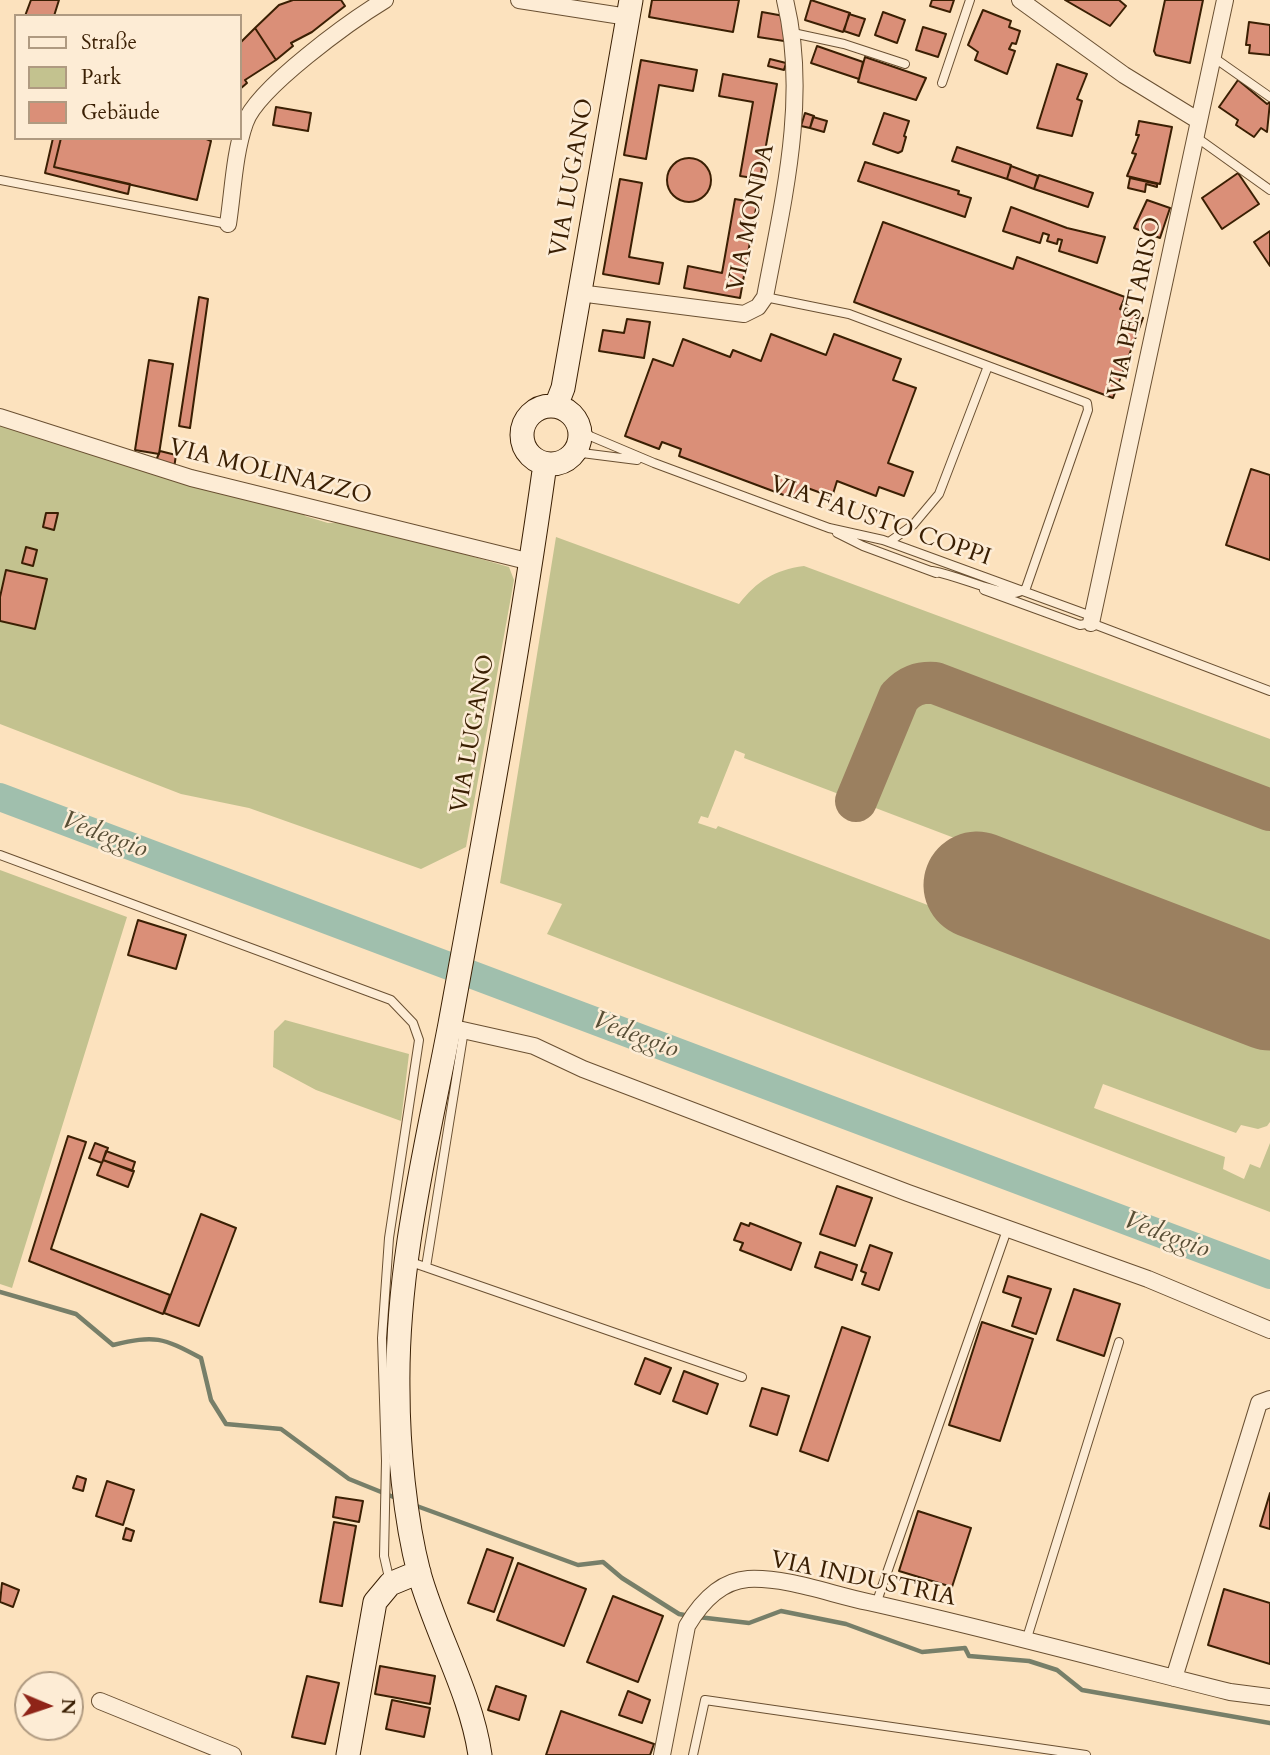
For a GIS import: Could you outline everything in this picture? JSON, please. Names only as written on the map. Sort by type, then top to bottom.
[{"type":"main road","name":"VIA LUGANO","points":[[556,406],[563,388],[629,9]]},
{"type":"main road","points":[[556,406],[573,416],[578,425],[580,435],[575,452],[562,462],[545,464],[528,453],[523,445],[524,425],[536,410],[556,406]]},
{"type":"main road","name":"VIA LUGANO","points":[[480,1755],[419,1572],[410,1514],[396,1486],[399,1325],[416,1263],[469,920],[531,562],[545,464]]},
{"type":"main road","points":[[348,1755],[375,1602],[390,1584],[419,1572]]},
{"type":"street","points":[[242,137],[255,106],[353,20],[385,0]]},
{"type":"street","points":[[519,0],[629,9]]},
{"type":"street","name":"VIA MONDA","points":[[579,293],[744,314],[758,307],[765,297],[790,160],[793,33],[785,0]]},
{"type":"street","points":[[1020,0],[1197,129]]},
{"type":"street","name":"VIA PESTARISO","points":[[1093,620],[1225,0]]},
{"type":"street","points":[[228,224],[242,140]]},
{"type":"street","name":"VIA MOLINAZZO","points":[[0,417],[191,478],[531,562]]},
{"type":"street","points":[[455,1023],[534,1046],[583,1069],[1148,1279],[1270,1330]]},
{"type":"street","points":[[1174,1678],[1259,1403],[1270,1399]]},
{"type":"street","name":"VIA INDUSTRIA","points":[[662,1755],[687,1626],[697,1608],[719,1588],[746,1579],[776,1581],[1230,1692],[1270,1697]]},
{"type":"street","points":[[100,1701],[233,1755]]},
{"type":"lane","points":[[942,83],[970,0]]},
{"type":"lane","points":[[793,33],[844,44],[905,64]]},
{"type":"lane","points":[[1213,57],[1270,97]]},
{"type":"lane","points":[[1197,129],[1270,190]]},
{"type":"lane","points":[[0,180],[228,224]]},
{"type":"lane","points":[[765,297],[849,314],[1082,400],[1088,405],[1028,583],[1022,591],[1009,593],[963,577],[932,571]]},
{"type":"lane","points":[[889,542],[913,525],[939,494],[988,366]]},
{"type":"lane","name":"VIA FAUSTO COPPI","points":[[578,425],[590,436],[654,463],[829,528],[889,542],[1022,591],[1270,691]]},
{"type":"lane","name":"VIA FAUSTO COPPI","points":[[575,452],[654,463]]},
{"type":"lane","points":[[829,528],[863,546],[1080,625],[1093,620]]},
{"type":"lane","points":[[0,855],[391,1000],[413,1023],[419,1040],[389,1238],[382,1338],[396,1486],[385,1505],[384,1556],[390,1584]]},
{"type":"lane","points":[[876,1604],[1008,1227]]},
{"type":"lane","points":[[416,1263],[742,1377]]},
{"type":"lane","points":[[1026,1641],[1119,1342]]},
{"type":"lane","points":[[693,1755],[705,1700],[1086,1755]]},
{"type":"green space","points":[[0,423],[304,513],[305,516],[328,523],[351,522],[509,567],[514,580],[466,847],[421,869],[249,808],[181,794],[0,724]]},
{"type":"green space","points":[[556,537],[739,604],[767,578],[784,570],[804,566],[1270,739],[1270,958],[744,758],[745,754],[735,750],[708,818],[701,816],[698,823],[716,829],[718,826],[1270,1034],[1270,1122],[1267,1126],[1258,1129],[1241,1125],[1236,1133],[1103,1084],[1094,1108],[1225,1157],[1223,1169],[1244,1179],[1250,1164],[1260,1168],[1270,1143],[1270,1212],[547,934],[562,904],[500,883]]},
{"type":"green space","points":[[0,870],[127,917],[12,1288],[0,1284]]},
{"type":"green space","points":[[285,1020],[409,1054],[401,1121],[316,1090],[273,1067],[274,1031]]},
{"type":"building","points":[[31,0],[59,0],[55,14],[26,14]]},
{"type":"building","points":[[293,0],[341,0],[345,6],[312,32],[291,43],[293,46],[276,60],[255,28],[279,5]]},
{"type":"building","points":[[652,0],[739,0],[733,32],[649,17]]},
{"type":"building","points":[[811,0],[850,13],[843,32],[805,20]]},
{"type":"building","points":[[932,0],[954,0],[950,12],[930,6]]},
{"type":"building","points":[[1065,0],[1119,0],[1126,6],[1110,26]]},
{"type":"building","points":[[1165,0],[1203,0],[1190,63],[1156,55],[1154,51]]},
{"type":"building","points":[[983,10],[1011,21],[1009,27],[1020,31],[1016,44],[1012,43],[1009,49],[1015,51],[1007,74],[975,60],[978,52],[968,45]]},
{"type":"building","points":[[762,12],[784,16],[784,41],[758,37]]},
{"type":"building","points":[[883,12],[905,20],[897,43],[875,35]]},
{"type":"building","points":[[849,14],[865,19],[859,36],[844,31]]},
{"type":"building","points":[[1249,22],[1270,25],[1270,55],[1249,53],[1250,45],[1246,45]]},
{"type":"building","points":[[923,27],[946,34],[938,57],[916,50]]},
{"type":"building","points":[[255,28],[276,60],[245,80],[247,83],[242,87],[242,41]]},
{"type":"building","points":[[817,46],[863,62],[859,79],[811,63]]},
{"type":"building","points":[[865,57],[926,78],[916,100],[858,82]]},
{"type":"building","points":[[770,59],[786,63],[784,70],[768,66]]},
{"type":"building","points":[[641,60],[697,70],[693,91],[659,85],[646,159],[624,155]]},
{"type":"building","points":[[1057,64],[1087,74],[1077,99],[1082,101],[1072,136],[1037,128]]},
{"type":"building","points":[[723,74],[777,84],[760,179],[740,176],[753,102],[719,96]]},
{"type":"building","points":[[1238,80],[1267,104],[1270,102],[1267,132],[1261,128],[1254,137],[1236,125],[1238,120],[1219,107]]},
{"type":"building","points":[[276,107],[311,113],[308,131],[273,125]]},
{"type":"building","points":[[805,113],[814,116],[810,128],[801,126]]},
{"type":"building","points":[[884,113],[909,121],[902,151],[898,153],[873,144]]},
{"type":"building","points":[[813,117],[827,121],[824,132],[810,128]]},
{"type":"building","points":[[1139,121],[1172,127],[1160,184],[1127,176],[1136,154],[1132,153],[1139,135],[1136,135]]},
{"type":"building","points":[[53,140],[61,140],[54,167],[130,184],[128,194],[45,173]]},
{"type":"building","points":[[61,140],[211,141],[197,200],[54,167]]},
{"type":"building","points":[[957,147],[1011,165],[1007,179],[952,161]]},
{"type":"building","points":[[689,158],[698,159],[705,164],[710,171],[710,189],[705,196],[698,201],[689,202],[680,201],[673,196],[668,189],[667,180],[668,171],[673,164],[680,159]]},
{"type":"building","points":[[865,162],[959,191],[958,194],[971,198],[965,217],[858,181]]},
{"type":"building","points":[[1011,166],[1038,176],[1034,189],[1007,179]]},
{"type":"building","points":[[1238,173],[1259,204],[1222,229],[1202,198]]},
{"type":"building","points":[[1039,175],[1093,193],[1088,207],[1034,189]]},
{"type":"building","points":[[1130,178],[1157,184],[1157,187],[1146,184],[1145,192],[1128,188]]},
{"type":"building","points":[[620,179],[642,183],[629,257],[663,263],[659,284],[603,274]]},
{"type":"building","points":[[735,199],[757,203],[740,298],[684,288],[688,266],[722,273]]},
{"type":"building","points":[[1147,200],[1170,208],[1160,238],[1134,228]]},
{"type":"building","points":[[1011,207],[1067,228],[1105,237],[1097,263],[1059,251],[1062,240],[1058,239],[1057,244],[1047,241],[1049,235],[1043,233],[1040,243],[1003,231]]},
{"type":"building","points":[[883,222],[1013,269],[1017,257],[1125,297],[1120,309],[1143,318],[1113,398],[854,302]]},
{"type":"building","points":[[1270,231],[1270,266],[1254,242]]},
{"type":"building","points":[[199,297],[208,299],[190,428],[179,426]]},
{"type":"building","points":[[627,319],[650,322],[644,358],[599,351],[603,330],[624,333]]},
{"type":"building","points":[[771,334],[826,355],[834,334],[901,359],[893,380],[916,388],[888,463],[913,472],[904,496],[879,487],[876,496],[837,481],[832,497],[802,486],[797,500],[679,456],[681,449],[662,442],[659,449],[625,436],[653,359],[673,366],[683,339],[730,357],[733,350],[761,361]]},
{"type":"building","points":[[149,360],[173,364],[159,454],[135,450]]},
{"type":"building","points":[[160,451],[176,455],[174,468],[155,463]]},
{"type":"building","points":[[1251,469],[1270,475],[1270,560],[1226,545]]},
{"type":"building","points":[[46,513],[58,513],[54,530],[43,527]]},
{"type":"building","points":[[26,547],[37,550],[33,566],[22,563]]},
{"type":"building","points":[[6,570],[47,579],[35,629],[0,621],[0,597]]},
{"type":"building","points":[[138,920],[186,935],[176,969],[128,955]]},
{"type":"building","points":[[68,1136],[86,1142],[51,1249],[170,1295],[163,1314],[29,1261]]},
{"type":"building","points":[[95,1143],[108,1148],[102,1163],[89,1158]]},
{"type":"building","points":[[106,1151],[135,1162],[132,1171],[103,1160]]},
{"type":"building","points":[[103,1160],[134,1171],[128,1187],[97,1175]]},
{"type":"building","points":[[837,1186],[872,1198],[855,1246],[820,1234]]},
{"type":"building","points":[[201,1214],[236,1228],[199,1326],[164,1313]]},
{"type":"building","points":[[741,1223],[749,1226],[750,1223],[801,1243],[791,1270],[740,1250],[743,1243],[734,1240]]},
{"type":"building","points":[[870,1245],[892,1253],[879,1290],[862,1284],[866,1273],[861,1271]]},
{"type":"building","points":[[820,1252],[857,1265],[852,1280],[815,1267]]},
{"type":"building","points":[[1008,1276],[1051,1289],[1036,1334],[1012,1326],[1021,1298],[1003,1292]]},
{"type":"building","points":[[1074,1289],[1120,1304],[1104,1356],[1057,1340]]},
{"type":"building","points":[[982,1322],[1033,1339],[1000,1441],[949,1425]]},
{"type":"building","points":[[842,1327],[870,1337],[828,1461],[800,1451]]},
{"type":"building","points":[[645,1358],[671,1368],[660,1394],[635,1384]]},
{"type":"building","points":[[684,1371],[718,1384],[707,1414],[673,1401]]},
{"type":"building","points":[[762,1388],[789,1396],[777,1435],[750,1426]]},
{"type":"building","points":[[77,1476],[86,1479],[83,1491],[73,1488]]},
{"type":"building","points":[[107,1481],[134,1490],[123,1525],[96,1516]]},
{"type":"building","points":[[1270,1493],[1270,1529],[1260,1526]]},
{"type":"building","points":[[336,1497],[363,1501],[359,1522],[333,1517]]},
{"type":"building","points":[[918,1511],[971,1528],[952,1587],[899,1571]]},
{"type":"building","points":[[334,1522],[356,1526],[342,1606],[320,1602]]},
{"type":"building","points":[[126,1528],[134,1531],[131,1541],[123,1539]]},
{"type":"building","points":[[487,1549],[513,1558],[494,1612],[468,1603]]},
{"type":"building","points":[[518,1563],[586,1589],[564,1646],[497,1620]]},
{"type":"building","points":[[2,1583],[19,1590],[13,1607],[0,1602]]},
{"type":"building","points":[[1224,1589],[1270,1603],[1270,1664],[1208,1645]]},
{"type":"building","points":[[613,1596],[663,1616],[638,1682],[587,1662]]},
{"type":"building","points":[[380,1666],[435,1676],[430,1704],[375,1694]]},
{"type":"building","points":[[307,1676],[339,1683],[325,1744],[292,1737]]},
{"type":"building","points":[[496,1686],[526,1696],[519,1720],[488,1710]]},
{"type":"building","points":[[628,1691],[650,1700],[642,1723],[619,1715]]},
{"type":"building","points":[[392,1700],[430,1708],[424,1737],[386,1729]]},
{"type":"building","points":[[561,1711],[654,1744],[650,1755],[546,1755]]},
{"type":"waterway","name":"Vedeggio","points":[[0,797],[1270,1275]]},
{"type":"waterway","points":[[0,1292],[76,1314],[113,1345],[149,1339],[167,1342],[188,1351],[201,1358],[211,1400],[226,1424],[281,1429],[349,1479],[396,1498]]},
{"type":"waterway","points":[[414,1505],[578,1565],[603,1562],[622,1578],[679,1614],[690,1616]]},
{"type":"waterway","points":[[698,1617],[749,1623],[781,1611],[846,1624],[922,1652],[965,1648],[969,1656],[1029,1661],[1057,1670],[1082,1690],[1270,1723]]},
{"type":"taxiway","points":[[856,801],[899,697],[919,684],[935,683],[1270,810]]},
{"type":"runway","points":[[977,885],[1270,997]]}]
